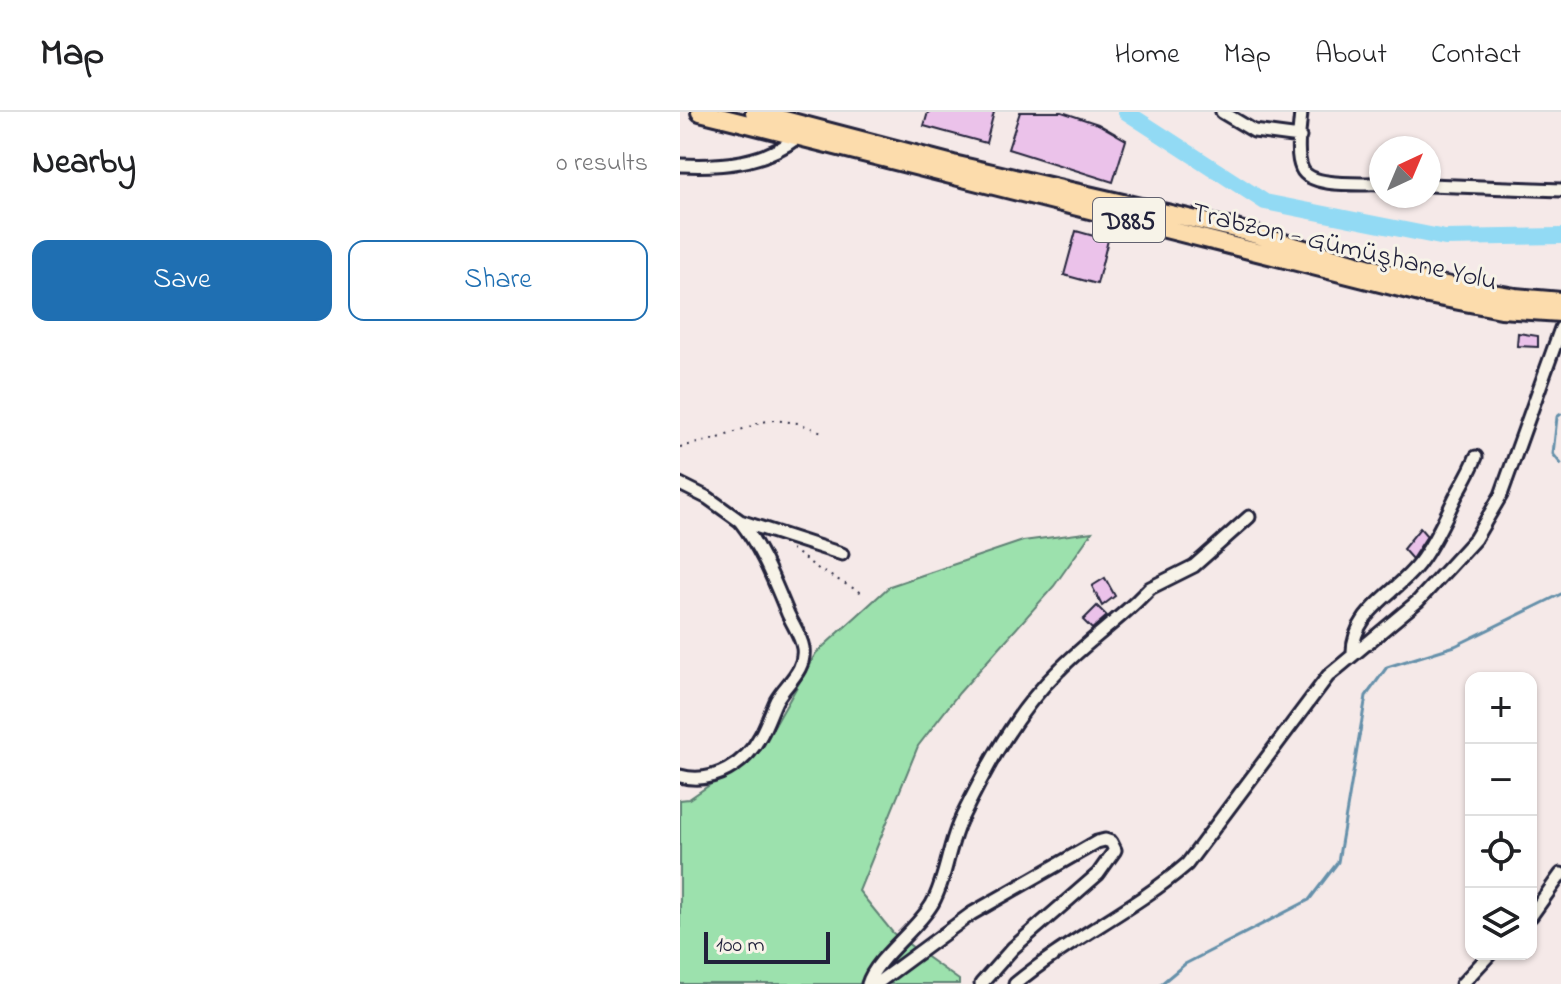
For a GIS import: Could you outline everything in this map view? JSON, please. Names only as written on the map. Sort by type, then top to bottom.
[{"type":"highway","name":"Trabzon - Gümüşhane Yolu","points":[[700,112],[1428,295],[1501,309],[1561,313]]},
{"type":"highway","name":"Trabzon - Gümüşhane Yolu","points":[[754,112],[953,164],[1236,229],[1405,278],[1515,297],[1561,301]]},
{"type":"street","points":[[1222,112],[1254,131],[1300,137]]},
{"type":"street","points":[[1301,112],[1302,169],[1312,180],[1369,183]]},
{"type":"street","points":[[680,165],[720,166],[755,159],[778,150],[798,137]]},
{"type":"street","points":[[1441,185],[1561,190]]},
{"type":"street","points":[[1015,984],[1040,963],[1163,885],[1187,864],[1328,676],[1418,601],[1475,539],[1501,495],[1561,333]]},
{"type":"street","points":[[1353,655],[1355,634],[1363,621],[1381,599],[1406,579],[1430,548],[1476,457]]},
{"type":"street","points":[[680,484],[708,498],[740,521],[758,544],[801,639],[802,663],[776,702],[755,744],[740,762],[731,769],[697,780],[680,776]]},
{"type":"street","points":[[868,984],[873,972],[913,930],[934,901],[959,822],[994,755],[1028,703],[1057,671],[1130,608],[1144,592],[1194,566],[1249,517]]},
{"type":"street","points":[[740,521],[842,554]]},
{"type":"street","points":[[876,984],[971,914],[1007,892],[1097,842],[1111,842],[1115,850],[1098,874],[1013,948],[981,984]]},
{"type":"street","points":[[1537,908],[1561,874]]},
{"type":"street","points":[[1462,984],[1484,960]]},
{"type":"path","points":[[680,447],[774,420],[798,423],[822,432]]},
{"type":"path","points":[[782,543],[820,570],[862,593]]},
{"type":"green space","points":[[1092,532],[1054,586],[959,693],[918,746],[859,891],[893,933],[959,980],[959,984],[680,984],[680,800],[689,799],[761,750],[816,653],[890,586],[1023,541]]},
{"type":"building","points":[[928,112],[994,112],[986,143],[924,126]]},
{"type":"building","points":[[1020,112],[1062,112],[1098,124],[1126,140],[1113,182],[1008,149]]},
{"type":"building","points":[[1076,231],[1108,240],[1097,284],[1064,275]]},
{"type":"building","points":[[1518,333],[1538,336],[1538,347],[1517,346]]},
{"type":"building","points":[[1420,528],[1427,536],[1412,559],[1403,549]]},
{"type":"building","points":[[1105,578],[1115,596],[1102,606],[1092,586]]},
{"type":"building","points":[[1097,606],[1107,616],[1092,629],[1083,620]]},
{"type":"waterway","points":[[1126,112],[1265,202],[1445,238],[1561,236]]},
{"type":"waterway","points":[[1561,414],[1557,417],[1553,454],[1561,464]]},
{"type":"waterway","points":[[1161,984],[1185,964],[1309,900],[1338,862],[1366,696],[1387,667],[1455,646],[1561,594]]}]
